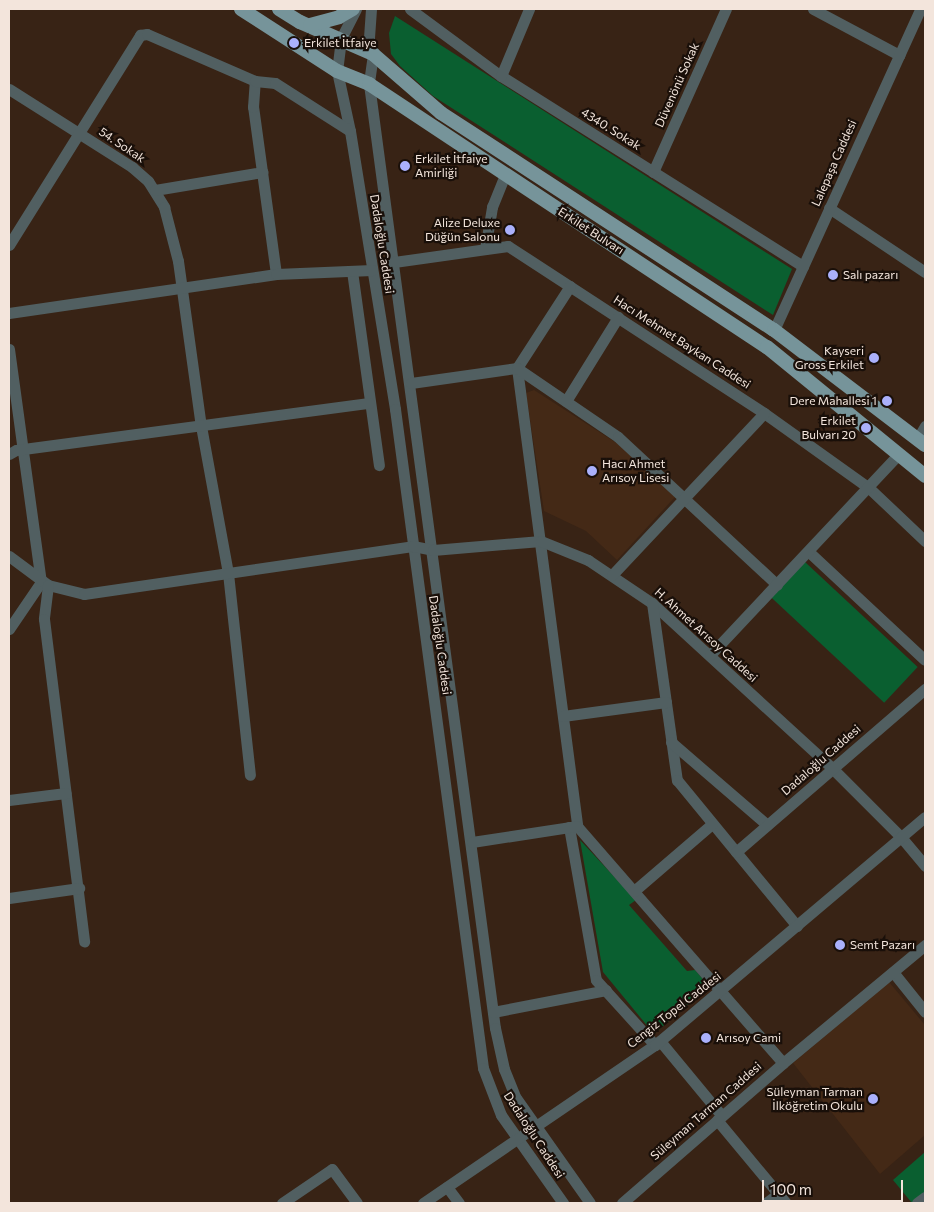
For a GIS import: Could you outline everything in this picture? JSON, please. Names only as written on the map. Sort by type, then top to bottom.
[{"type":"main road","name":"Erkilet Bulvarı","points":[[241,9],[337,71],[369,84],[767,347],[925,476]]},
{"type":"main road","name":"Erkilet Bulvarı","points":[[280,9],[373,54],[441,113],[774,330],[923,437]]},
{"type":"main road","points":[[310,25],[339,17],[355,9]]},
{"type":"street","name":"Dadaloğlu Caddesi","points":[[355,9],[341,39],[337,71],[350,131],[413,546],[483,1068],[496,1105],[518,1140],[563,1203]]},
{"type":"street","name":"Dadaloğlu Caddesi","points":[[371,9],[369,40],[373,54],[369,84],[411,383],[493,1012],[504,1069],[516,1098],[590,1203]]},
{"type":"street","name":"4340. Sokak","points":[[410,9],[501,76],[803,266]]},
{"type":"street","points":[[501,76],[529,9]]},
{"type":"street","name":"Düvenönü Sokak","points":[[653,172],[726,9]]},
{"type":"street","points":[[813,9],[899,55]]},
{"type":"street","name":"Lalepaşa Caddesi","points":[[774,330],[920,9]]},
{"type":"street","points":[[9,245],[140,35],[147,34],[255,81],[275,83],[350,131]]},
{"type":"street","points":[[255,81],[253,107],[276,274]]},
{"type":"street","name":"54. Sokak","points":[[9,89],[132,167],[155,190],[164,207],[182,288],[200,426],[228,573],[250,775]]},
{"type":"street","points":[[155,190],[262,172]]},
{"type":"street","points":[[485,249],[492,207],[506,174]]},
{"type":"street","points":[[829,208],[925,272]]},
{"type":"street","name":"Hacı Mehmet Baykan Caddesi","points":[[394,262],[508,246],[764,413],[869,488],[925,541]]},
{"type":"street","points":[[9,313],[276,274],[372,270]]},
{"type":"street","points":[[352,271],[379,465]]},
{"type":"street","points":[[570,286],[517,368],[563,716],[573,826],[596,980],[657,1043],[786,1203]]},
{"type":"street","points":[[566,401],[618,317]]},
{"type":"street","points":[[9,349],[45,584],[44,619],[79,888],[84,942]]},
{"type":"street","points":[[411,383],[517,368],[618,436],[777,585]]},
{"type":"street","points":[[9,454],[23,449],[369,403]]},
{"type":"street","points":[[612,575],[764,413]]},
{"type":"street","points":[[710,656],[869,488],[898,454]]},
{"type":"street","name":"H. Ahmet Arısoy Caddesi","points":[[45,584],[69,592],[95,593],[413,546],[433,550],[541,541],[588,560],[652,603],[832,768],[901,837],[925,866]]},
{"type":"street","points":[[808,552],[925,660]]},
{"type":"street","points":[[9,556],[45,584]]},
{"type":"street","points":[[9,629],[45,584]]},
{"type":"street","points":[[652,603],[677,780],[797,926]]},
{"type":"street","name":"Dadaloğlu Caddesi","points":[[736,852],[925,689]]},
{"type":"street","points":[[563,716],[666,702]]},
{"type":"street","points":[[672,742],[767,825]]},
{"type":"street","points":[[9,800],[66,793]]},
{"type":"street","name":"Cengiz Topel Caddesi","points":[[423,1203],[537,1128],[657,1043],[925,817]]},
{"type":"street","points":[[634,891],[712,824]]},
{"type":"street","points":[[472,842],[573,826]]},
{"type":"street","points":[[573,826],[722,990],[783,1063]]},
{"type":"street","points":[[9,898],[79,888]]},
{"type":"street","name":"Süleyman Tarman Caddesi","points":[[622,1203],[783,1063],[925,945]]},
{"type":"street","points":[[893,972],[925,1012]]},
{"type":"street","points":[[493,1012],[606,990]]},
{"type":"street","points":[[282,1203],[332,1169],[357,1203]]},
{"type":"street","points":[[447,1187],[459,1203]]},
{"type":"street","points":[[766,1203],[778,1194]]},
{"type":"street","points":[[917,1203],[925,1197]]},
{"type":"shaded area","name":"Hacı Ahmet Arısoy Lisesi","points":[[534,390],[618,444],[675,497],[617,560],[586,531],[544,511],[526,393]]},
{"type":"shaded area","name":"Süleyman Tarman İlköğretim Okulu","points":[[889,982],[925,1025],[925,1135],[880,1174],[793,1063]]},
{"type":"green space","points":[[395,16],[792,269],[773,315],[433,96],[400,66],[391,54],[389,33]]},
{"type":"green space","points":[[805,562],[918,667],[884,703],[772,598]]},
{"type":"green space","points":[[580,840],[636,900],[629,905],[687,971],[695,970],[709,986],[654,1034],[603,972]]},
{"type":"green space","points":[[925,1152],[925,1202],[912,1203],[893,1180]]},
{"type":"place","name":"Erkilet İtfaiye","points":[[294,43]]},
{"type":"place","name":"Erkilet İtfaiye Amirliği","points":[[405,166]]},
{"type":"place","name":"Alize Deluxe Düğün Salonu","points":[[510,230]]},
{"type":"place","name":"Salı pazarı","points":[[833,275]]},
{"type":"place","name":"Kayseri Gross Erkilet","points":[[874,358]]},
{"type":"place","name":"Dere Mahallesi 1","points":[[887,401]]},
{"type":"place","name":"Erkilet Bulvarı 20","points":[[866,428]]},
{"type":"place","name":"Hacı Ahmet Arısoy Lisesi","points":[[592,471]]},
{"type":"place","name":"Semt Pazarı","points":[[840,945]]},
{"type":"place","name":"Arısoy Cami","points":[[706,1038]]},
{"type":"place","name":"Süleyman Tarman İlköğretim Okulu","points":[[873,1099]]}]
